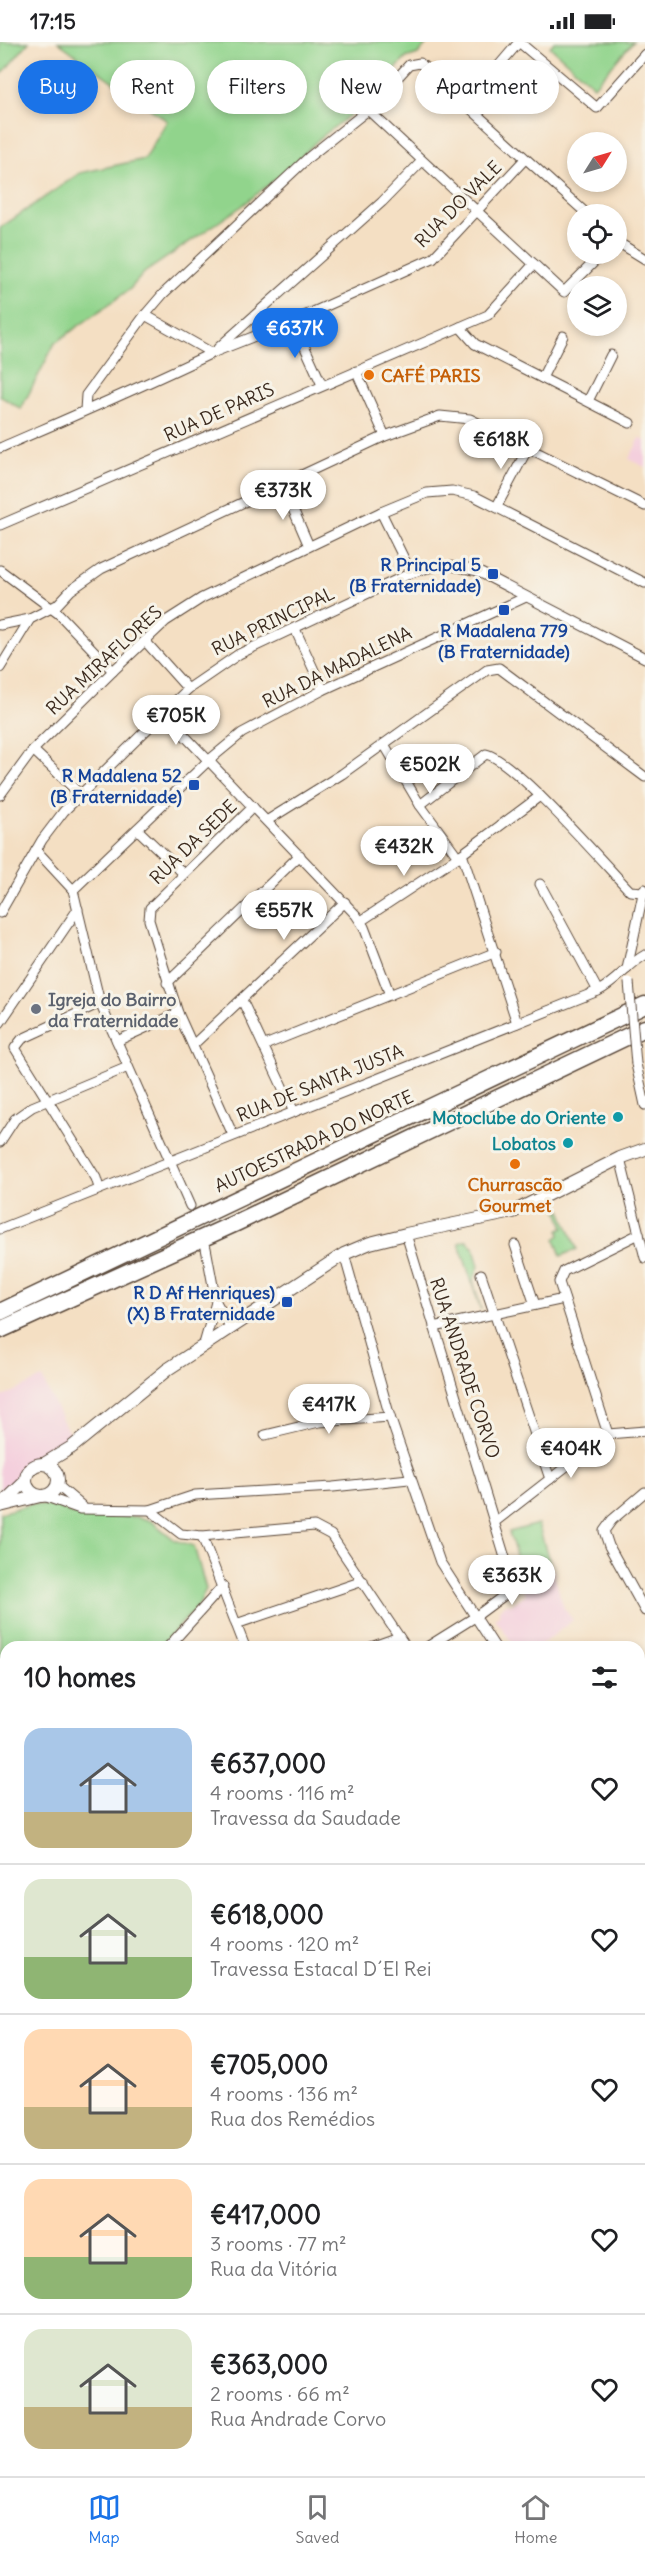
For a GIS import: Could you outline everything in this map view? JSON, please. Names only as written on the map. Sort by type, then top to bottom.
[{"type":"highway","name":"AUTOESTRADA DO NORTE","points":[[0,1312],[645,1005]]},
{"type":"highway","points":[[0,1330],[236,1223],[645,1028]]},
{"type":"street","points":[[504,60],[519,42],[597,108],[645,54]]},
{"type":"street","points":[[85,410],[86,395],[163,294],[309,157],[363,114]]},
{"type":"street","points":[[372,114],[564,292],[592,264]]},
{"type":"street","points":[[477,114],[576,204]]},
{"type":"street","name":"RUA DO VALE","points":[[212,353],[293,321],[433,258],[525,159]]},
{"type":"street","points":[[0,448],[85,410],[124,396],[212,353],[382,202],[422,161]]},
{"type":"street","points":[[627,248],[645,259]]},
{"type":"street","name":"RUA DE PARIS","points":[[0,525],[488,315],[534,264]]},
{"type":"street","points":[[145,315],[212,353]]},
{"type":"street","points":[[293,321],[322,385]]},
{"type":"street","points":[[460,327],[475,344],[630,423]]},
{"type":"street","points":[[542,378],[563,336]]},
{"type":"street","points":[[588,401],[611,356]]},
{"type":"street","points":[[356,371],[385,436]]},
{"type":"street","points":[[0,625],[30,619],[49,608],[102,569],[283,486],[385,436],[441,416],[470,419],[645,506]]},
{"type":"street","points":[[497,506],[528,448]]},
{"type":"street","points":[[283,486],[309,546]]},
{"type":"street","name":"RUA MIRAFLORES","points":[[0,795],[33,750],[166,621],[202,598],[381,512],[427,493],[452,491],[474,496],[645,583]]},
{"type":"street","points":[[381,512],[411,573]]},
{"type":"street","name":"RUA PRINCIPAL","points":[[0,913],[36,850],[64,811],[188,689],[239,654],[411,573],[432,566],[451,564],[477,571],[645,658]]},
{"type":"street","points":[[0,570],[59,614],[113,671]]},
{"type":"street","name":"RUA DA MADALENA","points":[[73,890],[208,761],[242,734],[323,690],[526,597]]},
{"type":"street","points":[[0,668],[30,619]]},
{"type":"street","points":[[294,629],[323,690]]},
{"type":"street","points":[[145,641],[188,689]]},
{"type":"street","points":[[268,820],[384,744],[487,670],[499,668],[645,777]]},
{"type":"street","points":[[164,713],[208,761],[268,820],[361,921],[390,995]]},
{"type":"street","points":[[384,744],[420,805],[460,856],[496,952],[517,1023]]},
{"type":"street","points":[[33,750],[81,795]]},
{"type":"street","points":[[420,805],[486,754],[496,757],[540,796],[630,891],[644,890],[627,977],[636,1064],[645,1104]]},
{"type":"street","points":[[361,921],[460,856],[540,796]]},
{"type":"street","name":"RUA DA SEDE","points":[[233,1135],[194,1044],[178,1013],[149,920],[150,908],[183,873],[253,807]]},
{"type":"street","points":[[137,829],[183,873]]},
{"type":"street","points":[[36,850],[73,890],[100,1003],[190,1206]]},
{"type":"street","points":[[167,983],[300,855]]},
{"type":"street","points":[[540,884],[598,991]]},
{"type":"street","points":[[194,1044],[345,902]]},
{"type":"street","points":[[0,1023],[78,909]]},
{"type":"street","points":[[265,1045],[496,952]]},
{"type":"street","name":"RUA DE SANTA JUSTA","points":[[0,1229],[598,991],[627,977],[636,960],[645,955]]},
{"type":"street","points":[[242,1000],[265,1045],[294,1112]]},
{"type":"street","points":[[99,1188],[96,1178],[15,1048],[22,1040],[100,1003]]},
{"type":"street","points":[[117,1041],[178,1013]]},
{"type":"street","points":[[0,1142],[15,1119],[46,1101],[128,1067]]},
{"type":"street","points":[[0,1506],[26,1481],[31,1468],[44,1464],[72,1447],[168,1369],[344,1254],[370,1243],[406,1234],[513,1212],[620,1158],[645,1149]]},
{"type":"street","points":[[620,1158],[645,1258]]},
{"type":"street","points":[[634,1209],[645,1206]]},
{"type":"street","name":"RUA ANDRADE CORVO","points":[[406,1234],[496,1521],[510,1574],[506,1594],[437,1641]]},
{"type":"street","points":[[608,1434],[559,1282],[564,1270],[639,1234]]},
{"type":"street","points":[[515,1245],[535,1305]]},
{"type":"street","points":[[206,1248],[216,1302],[231,1328]]},
{"type":"street","points":[[344,1254],[409,1479],[440,1562],[491,1641]]},
{"type":"street","points":[[480,1274],[497,1316],[550,1479]]},
{"type":"street","points":[[434,1327],[497,1316],[564,1299]]},
{"type":"street","points":[[204,1344],[216,1302]]},
{"type":"street","points":[[265,1435],[319,1422],[390,1417]]},
{"type":"street","points":[[496,1521],[608,1434],[645,1431]]},
{"type":"street","points":[[0,1506],[50,1494],[72,1447]]},
{"type":"street","points":[[44,1464],[52,1468],[57,1480],[87,1509]]},
{"type":"street","points":[[26,1481],[30,1491],[75,1508],[150,1510],[195,1495],[333,1487],[409,1479]]},
{"type":"street","points":[[645,1492],[612,1520],[604,1531],[609,1545],[645,1611]]},
{"type":"street","points":[[150,1510],[181,1534],[202,1536],[314,1526],[331,1535],[402,1641]]},
{"type":"street","points":[[202,1536],[243,1641]]},
{"type":"street","points":[[236,1624],[363,1581]]},
{"type":"street","points":[[173,1641],[223,1586]]},
{"type":"street","points":[[388,1641],[399,1637]]},
{"type":"shaded area","points":[[640,438],[645,441],[645,467],[629,459]]},
{"type":"shaded area","points":[[42,1378],[71,1438],[53,1452],[37,1455],[20,1468],[20,1476],[8,1494],[0,1494],[0,1398]]},
{"type":"shaded area","points":[[552,1568],[564,1608],[573,1620],[546,1641],[511,1641],[495,1618],[500,1614],[498,1610],[508,1603],[511,1605],[526,1594],[518,1583],[530,1573]]},
{"type":"green space","points":[[0,42],[29,42],[0,76]]},
{"type":"green space","points":[[58,42],[429,42],[418,54],[403,61],[319,60],[319,114],[352,114],[320,138],[288,169],[242,206],[144,273],[130,289],[55,343],[21,409],[0,396],[0,228],[80,173],[145,159],[167,121],[157,114],[195,114],[195,60],[110,60],[110,80],[98,71],[98,60],[83,60]]},
{"type":"green space","points":[[554,42],[633,42],[594,86],[550,47]]},
{"type":"green space","points":[[561,1210],[577,1249],[561,1256],[555,1239],[560,1235],[559,1230],[564,1228],[558,1211]]},
{"type":"green space","points":[[467,1240],[474,1249],[479,1266],[473,1281],[481,1310],[459,1243]]},
{"type":"green space","points":[[32,1504],[56,1506],[72,1514],[139,1517],[151,1521],[175,1540],[194,1546],[206,1589],[199,1605],[165,1641],[0,1641],[0,1513]]},
{"type":"green space","points":[[538,1524],[550,1563],[521,1572],[509,1532]]},
{"type":"place","name":"CAFÉ PARIS","points":[[369,375]]},
{"type":"place","name":"R Principal 5 (B Fraternidade)","points":[[493,574]]},
{"type":"place","name":"R Madalena 779 (B Fraternidade)","points":[[504,610]]},
{"type":"place","name":"R Madalena 52 (B Fraternidade)","points":[[194,785]]},
{"type":"place","name":"Igreja do Bairro da Fraternidade","points":[[36,1009]]},
{"type":"place","name":"Motoclube do Oriente","points":[[618,1117]]},
{"type":"place","name":"Lobatos","points":[[568,1143]]},
{"type":"place","name":"Churrascão Gourmet","points":[[515,1164]]},
{"type":"place","name":"R D Af Henriques) (X) B Fraternidade","points":[[287,1302]]}]
